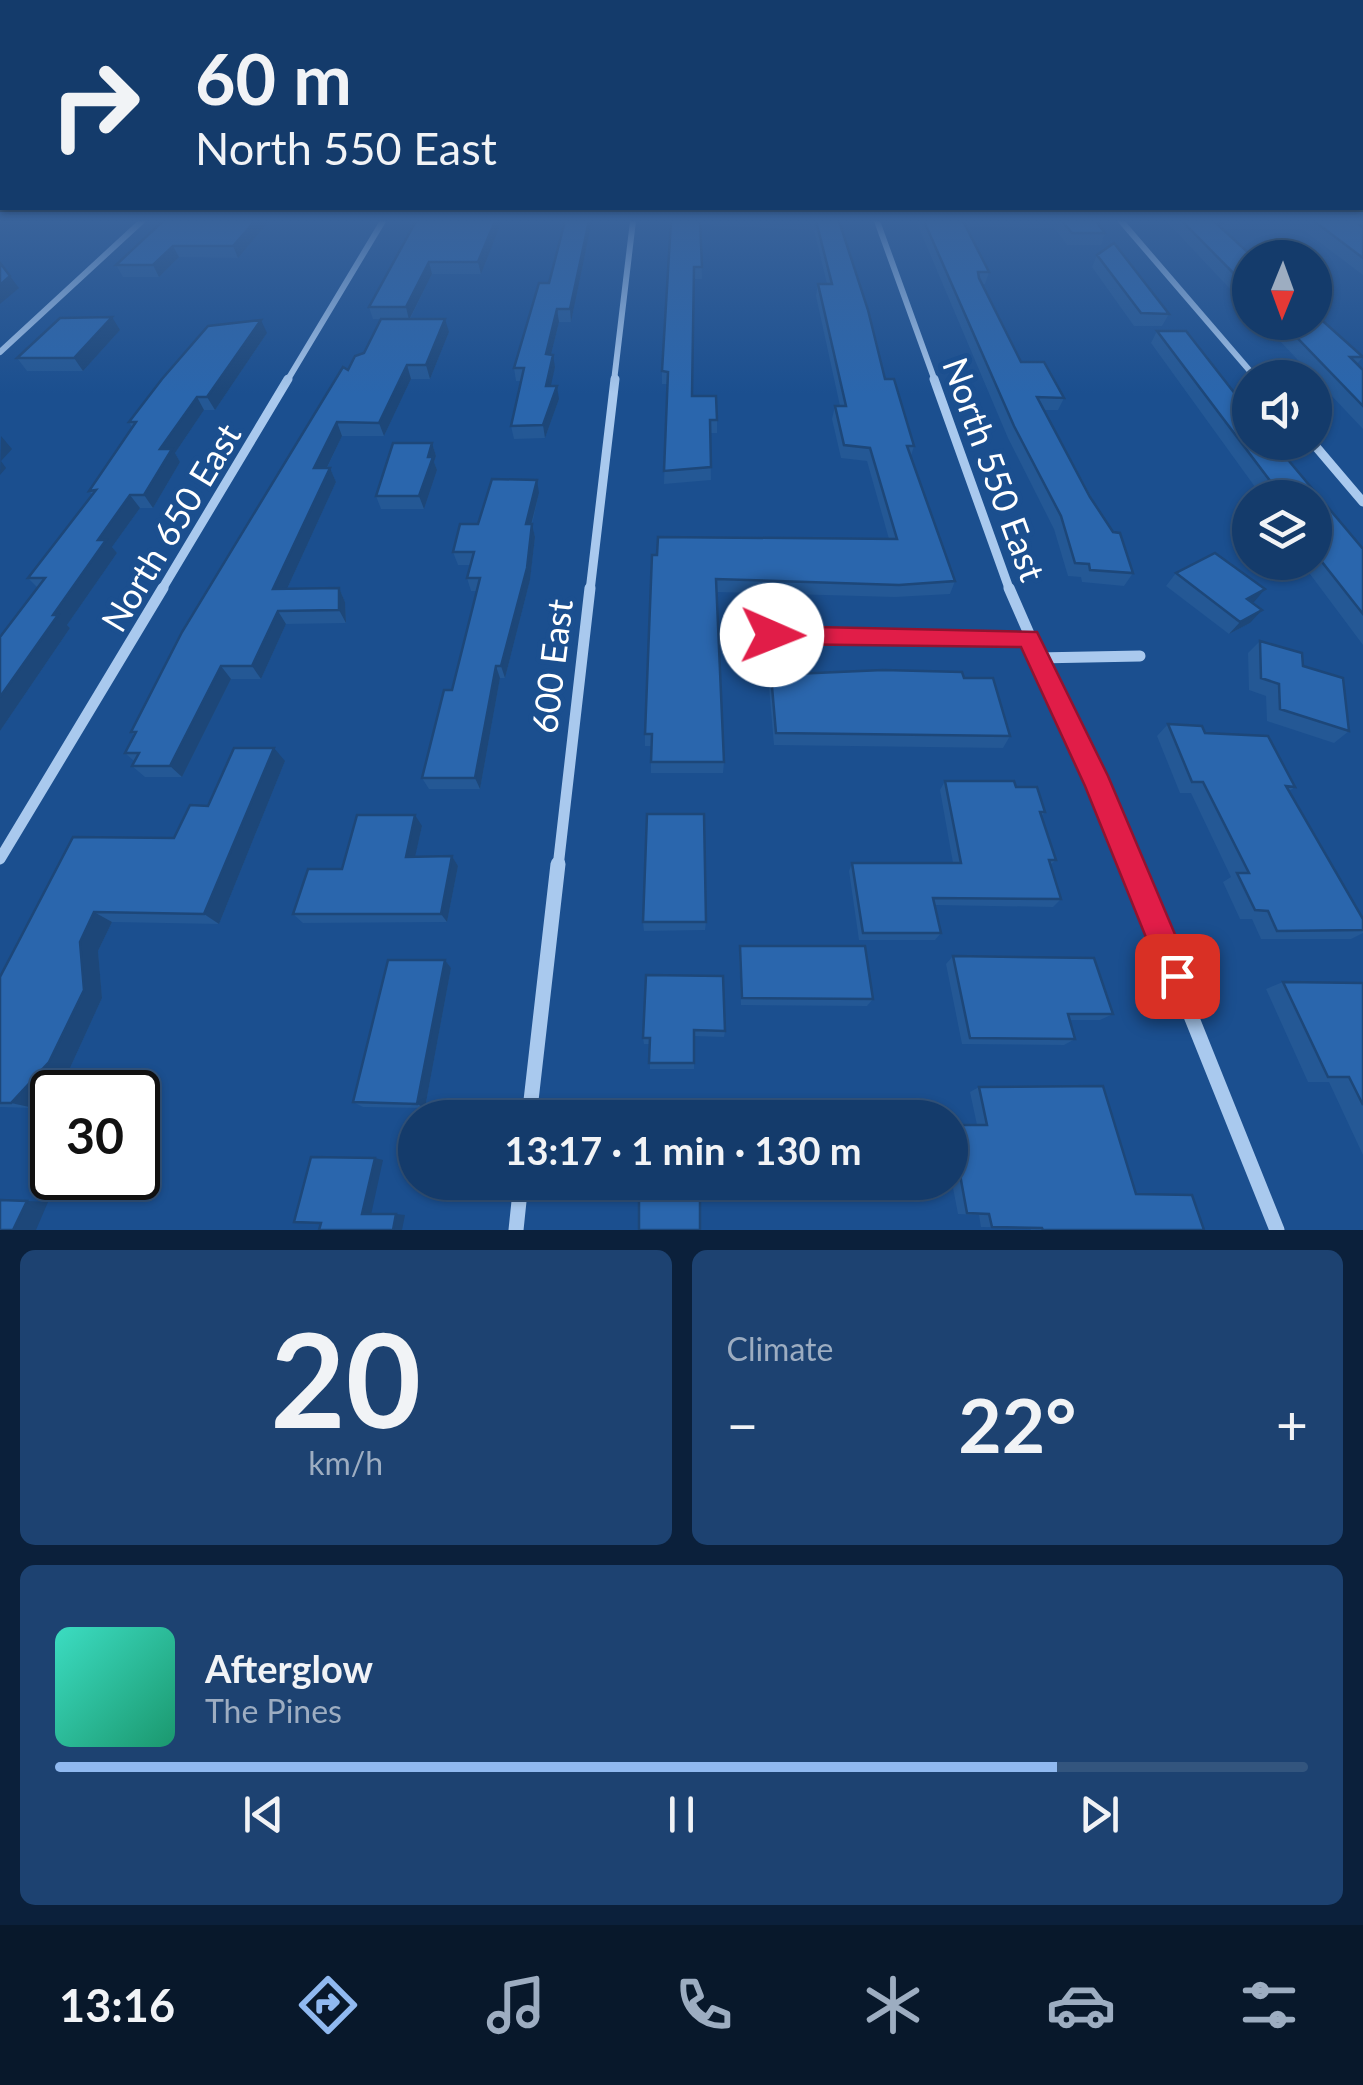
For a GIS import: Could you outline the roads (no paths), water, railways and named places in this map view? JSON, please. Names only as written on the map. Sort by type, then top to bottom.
[{"type":"street","points":[[0,352],[80,278]]},
{"type":"street","name":"North 650 East","points":[[0,859],[349,278]]},
{"type":"street","name":"600 East","points":[[531,1100],[626,278]]},
{"type":"street","name":"North 550 East","points":[[897,278],[1028,638],[1150,907],[1277,1230]]},
{"type":"street","points":[[1170,278],[1240,360]]},
{"type":"street","points":[[1327,460],[1363,502]]},
{"type":"street","points":[[772,635],[1028,638]]},
{"type":"street","points":[[1037,658],[1140,656]]},
{"type":"street","points":[[516,1230],[519,1200]]}]
